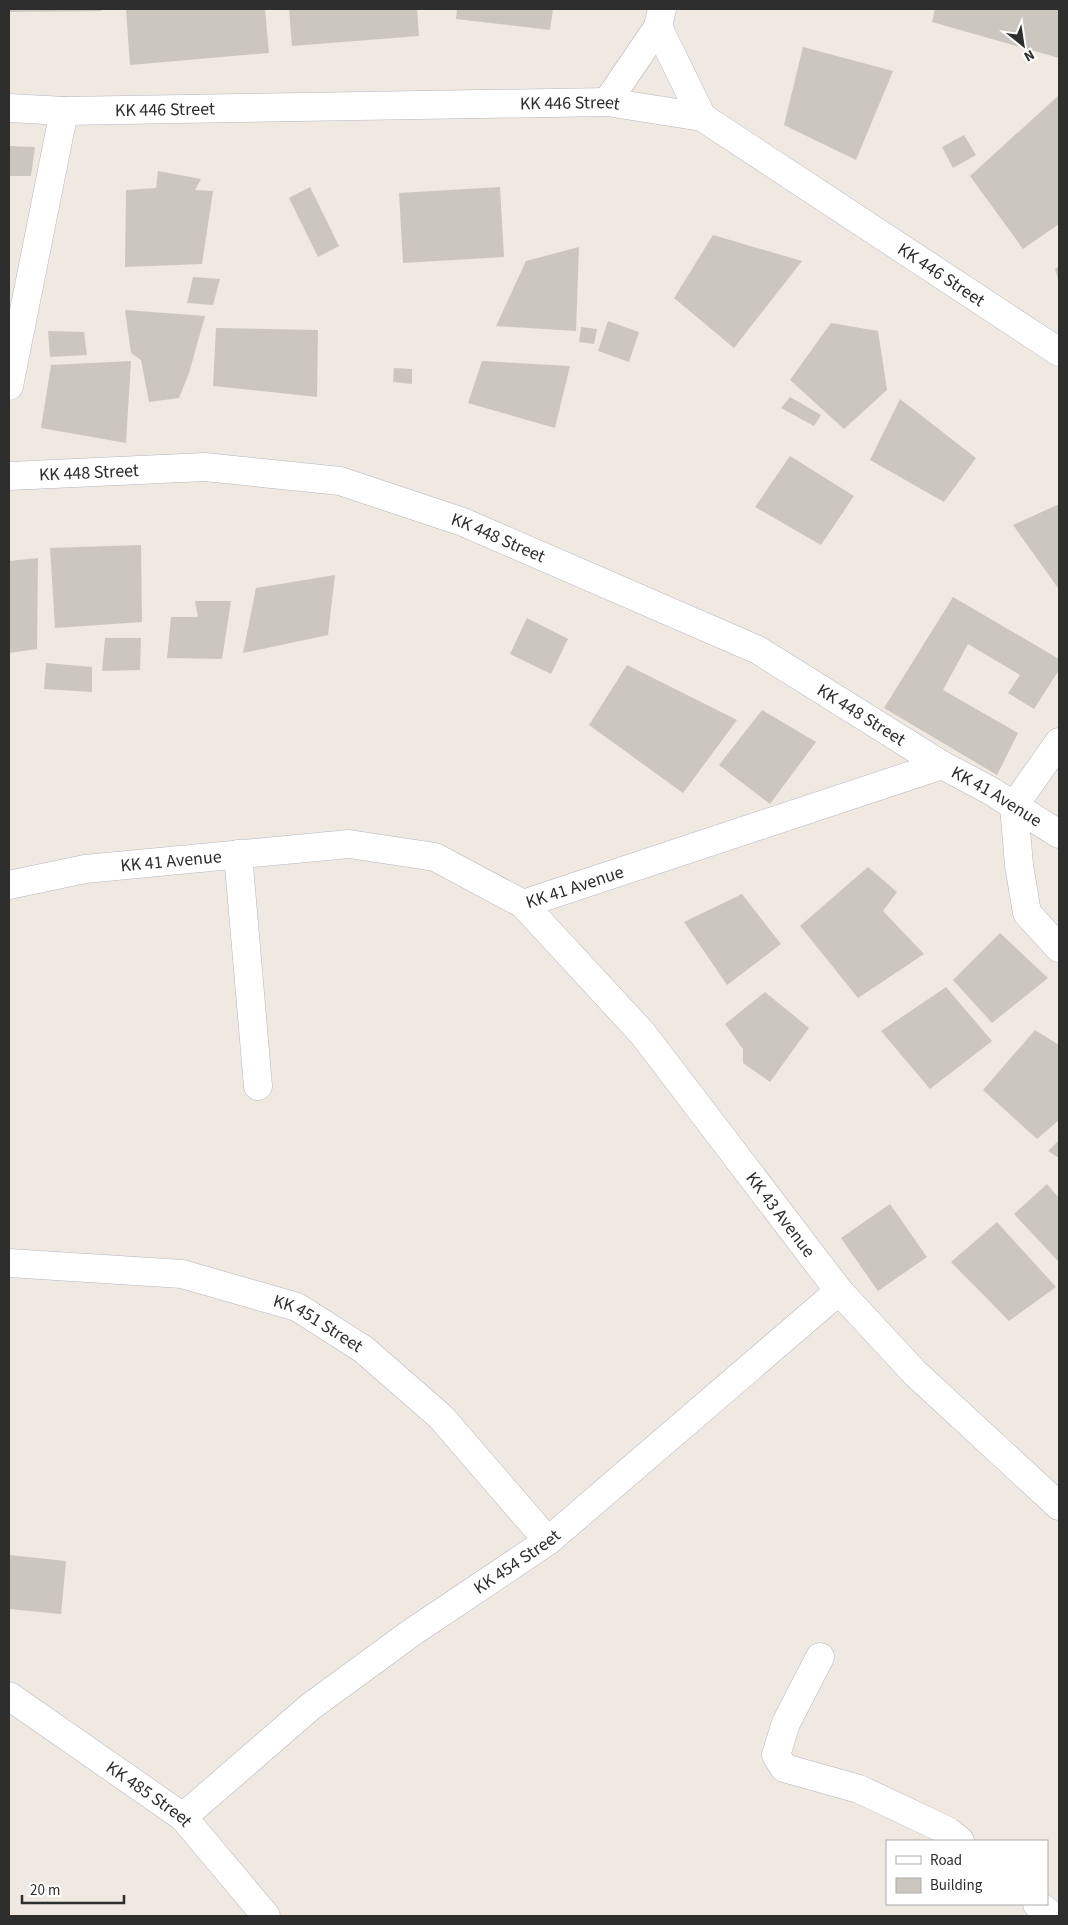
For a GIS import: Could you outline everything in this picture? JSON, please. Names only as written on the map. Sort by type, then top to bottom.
[{"type":"street","points":[[607,102],[660,18]]},
{"type":"street","points":[[660,18],[702,117]]},
{"type":"street","name":"KK 446 Street","points":[[9,108],[64,111],[607,102],[702,117],[1059,352]]},
{"type":"street","points":[[9,386],[64,111]]},
{"type":"street","name":"KK 448 Street","points":[[9,476],[204,467],[340,481],[463,522],[758,650],[942,765]]},
{"type":"street","points":[[1059,742],[1014,806],[1019,865],[1027,913],[1059,948]]},
{"type":"street","name":"KK 41 Avenue","points":[[9,885],[85,869],[349,844],[436,857],[524,904],[942,765],[1059,834]]},
{"type":"street","points":[[238,854],[258,1086]]},
{"type":"street","name":"KK 43 Avenue","points":[[524,904],[643,1034],[839,1291],[915,1373],[1059,1506]]},
{"type":"street","name":"KK 451 Street","points":[[9,1264],[182,1274],[297,1307],[363,1349],[441,1418],[548,1541]]},
{"type":"street","name":"KK 454 Street","points":[[183,1817],[310,1707],[412,1633],[548,1541],[839,1291]]},
{"type":"street","points":[[820,1657],[786,1723],[776,1755],[784,1768],[859,1789],[948,1831],[959,1840]]},
{"type":"street","name":"KK 485 Street","points":[[9,1696],[183,1817],[266,1916]]},
{"type":"street","points":[[1039,1905],[1053,1916]]},
{"type":"building","points":[[9,9],[102,9],[102,11],[9,12]]},
{"type":"building","points":[[126,9],[265,9],[269,53],[130,65]]},
{"type":"building","points":[[289,9],[417,9],[419,36],[292,46]]},
{"type":"building","points":[[457,9],[553,9],[550,30],[456,19]]},
{"type":"building","points":[[935,9],[1059,9],[1059,58],[932,22]]},
{"type":"building","points":[[803,47],[893,71],[856,160],[784,125]]},
{"type":"building","points":[[1059,95],[1059,224],[1023,249],[970,176]]},
{"type":"building","points":[[964,135],[976,155],[953,168],[942,147]]},
{"type":"building","points":[[9,146],[35,147],[31,176],[9,176]]},
{"type":"building","points":[[158,171],[201,179],[195,190],[213,191],[202,264],[125,267],[126,190],[156,188]]},
{"type":"building","points":[[310,187],[339,246],[318,257],[289,198]]},
{"type":"building","points":[[500,187],[504,257],[403,263],[399,193]]},
{"type":"building","points":[[713,235],[802,261],[734,348],[674,298]]},
{"type":"building","points":[[579,247],[576,331],[496,326],[526,261]]},
{"type":"building","points":[[1059,266],[1059,282],[1055,269]]},
{"type":"building","points":[[193,277],[220,279],[213,305],[187,303]]},
{"type":"building","points":[[125,310],[205,316],[189,373],[179,398],[149,402],[141,360],[131,353]]},
{"type":"building","points":[[608,321],[639,332],[629,362],[598,351]]},
{"type":"building","points":[[831,323],[878,331],[887,390],[844,429],[790,380]]},
{"type":"building","points":[[581,327],[597,329],[594,344],[579,342]]},
{"type":"building","points":[[216,328],[318,330],[317,397],[213,386]]},
{"type":"building","points":[[48,331],[84,332],[87,355],[50,357]]},
{"type":"building","points":[[131,361],[126,443],[41,428],[51,365]]},
{"type":"building","points":[[482,361],[570,366],[555,428],[468,403]]},
{"type":"building","points":[[394,368],[412,369],[412,384],[393,382]]},
{"type":"building","points":[[790,397],[821,415],[814,426],[781,408]]},
{"type":"building","points":[[900,399],[976,458],[944,502],[870,460]]},
{"type":"building","points":[[790,456],[854,496],[821,545],[755,507]]},
{"type":"building","points":[[1059,504],[1059,587],[1058,588],[1013,525]]},
{"type":"building","points":[[141,545],[142,622],[55,628],[50,548]]},
{"type":"building","points":[[38,558],[37,649],[9,653],[9,561]]},
{"type":"building","points":[[335,575],[328,635],[243,653],[256,588]]},
{"type":"building","points":[[953,597],[1059,659],[1059,670],[1034,709],[1008,693],[1020,675],[968,644],[943,690],[1018,733],[997,775],[884,708]]},
{"type":"building","points":[[195,601],[231,601],[222,659],[167,658],[171,617],[198,617]]},
{"type":"building","points":[[527,618],[568,639],[551,674],[510,654]]},
{"type":"building","points":[[105,638],[141,638],[140,670],[102,671]]},
{"type":"building","points":[[46,663],[92,667],[92,692],[44,689]]},
{"type":"building","points":[[627,665],[737,720],[683,793],[589,725]]},
{"type":"building","points":[[762,710],[816,742],[770,804],[719,765]]},
{"type":"building","points":[[868,867],[897,892],[883,911],[924,954],[858,998],[800,926]]},
{"type":"building","points":[[742,894],[781,944],[727,985],[684,922]]},
{"type":"building","points":[[1000,933],[1048,978],[992,1023],[953,980]]},
{"type":"building","points":[[946,987],[992,1041],[930,1089],[881,1031]]},
{"type":"building","points":[[765,992],[809,1028],[770,1082],[743,1063],[743,1049],[725,1024]]},
{"type":"building","points":[[1035,1030],[1059,1045],[1059,1120],[1037,1139],[983,1090]]},
{"type":"building","points":[[1059,1140],[1059,1158],[1048,1151]]},
{"type":"building","points":[[1047,1184],[1059,1198],[1059,1262],[1014,1214]]},
{"type":"building","points":[[890,1204],[927,1257],[878,1291],[841,1238]]},
{"type":"building","points":[[997,1222],[1056,1287],[1009,1321],[951,1262]]},
{"type":"building","points":[[9,1555],[66,1561],[61,1614],[9,1609]]}]
